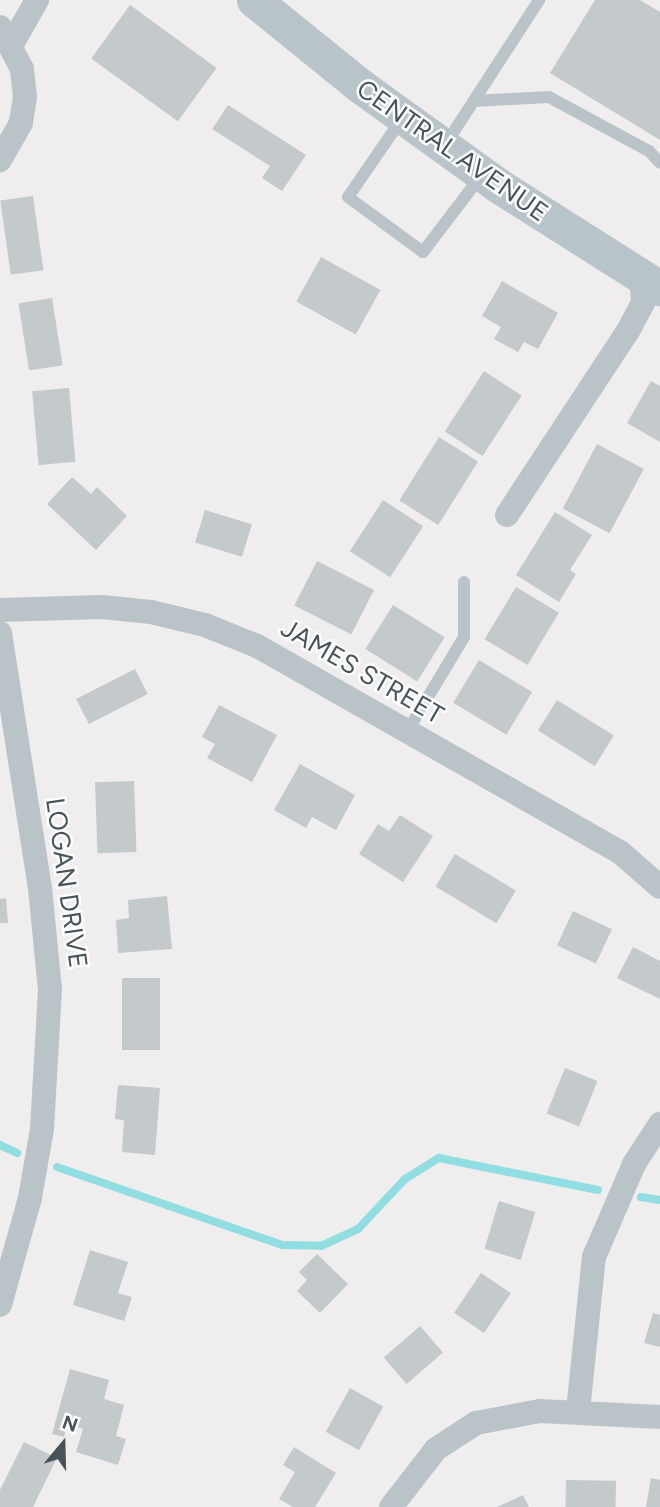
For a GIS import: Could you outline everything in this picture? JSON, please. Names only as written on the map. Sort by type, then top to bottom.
[{"type":"street","points":[[0,160],[21,123],[25,96],[6,35],[37,0]]},
{"type":"street","name":"CENTRAL AVENUE","points":[[254,0],[483,174],[650,277]]},
{"type":"street","points":[[507,515],[628,331],[643,303],[650,277]]},
{"type":"street","name":"JAMES STREET","points":[[0,610],[102,607],[151,612],[205,625],[285,661],[620,852],[660,887]]},
{"type":"street","name":"LOGAN DRIVE","points":[[0,633],[40,888],[50,990],[42,1129],[30,1198],[0,1305]]},
{"type":"street","points":[[578,1410],[594,1257],[629,1173],[660,1124]]},
{"type":"street","points":[[391,1507],[417,1468],[455,1434],[498,1417],[578,1410],[660,1417]]},
{"type":"lane","points":[[444,145],[539,0]]},
{"type":"lane","points":[[474,101],[549,97],[649,151],[660,163]]},
{"type":"lane","points":[[404,116],[348,197],[423,252],[483,174]]},
{"type":"lane","points":[[407,732],[464,637],[464,582]]},
{"type":"building","points":[[595,0],[640,0],[660,12],[660,140],[550,73]]},
{"type":"building","points":[[130,5],[217,68],[178,121],[91,58]]},
{"type":"building","points":[[228,105],[306,155],[282,191],[262,178],[270,166],[212,129]]},
{"type":"building","points":[[33,196],[43,270],[11,275],[0,201]]},
{"type":"building","points":[[321,257],[380,290],[356,335],[296,302]]},
{"type":"building","points":[[502,281],[558,313],[538,349],[524,342],[518,352],[494,339],[501,327],[482,316]]},
{"type":"building","points":[[52,298],[63,365],[29,370],[18,303]]},
{"type":"building","points":[[484,371],[522,396],[483,456],[445,431]]},
{"type":"building","points":[[651,381],[660,386],[660,442],[627,423]]},
{"type":"building","points":[[69,388],[75,462],[39,465],[32,391]]},
{"type":"building","points":[[439,437],[478,461],[438,525],[399,501]]},
{"type":"building","points":[[597,444],[644,469],[610,533],[563,508]]},
{"type":"building","points":[[72,477],[91,494],[97,487],[127,516],[96,550],[47,504]]},
{"type":"building","points":[[383,500],[423,526],[390,577],[350,551]]},
{"type":"building","points":[[205,510],[252,524],[242,557],[195,543]]},
{"type":"building","points":[[555,512],[592,535],[570,570],[576,574],[559,602],[516,575]]},
{"type":"building","points":[[317,561],[374,590],[351,635],[294,606]]},
{"type":"building","points":[[516,587],[559,613],[527,665],[485,639]]},
{"type":"building","points":[[393,605],[445,637],[417,681],[365,649]]},
{"type":"building","points":[[479,660],[532,692],[506,735],[453,703]]},
{"type":"building","points":[[135,669],[148,694],[89,724],[76,699]]},
{"type":"building","points":[[557,700],[614,736],[595,766],[538,731]]},
{"type":"building","points":[[219,705],[277,735],[252,782],[207,758],[215,744],[202,737]]},
{"type":"building","points":[[300,764],[355,795],[336,830],[312,817],[306,828],[274,810]]},
{"type":"building","points":[[134,781],[136,852],[98,853],[95,782]]},
{"type":"building","points":[[400,815],[433,836],[403,882],[359,854],[378,824],[389,831]]},
{"type":"building","points":[[455,854],[516,891],[496,923],[435,887]]},
{"type":"building","points":[[167,896],[172,949],[118,953],[116,920],[129,918],[128,900]]},
{"type":"building","points":[[6,898],[8,923],[0,923],[0,899]]},
{"type":"building","points":[[573,911],[612,929],[596,964],[557,945]]},
{"type":"building","points":[[633,947],[660,961],[660,999],[617,978]]},
{"type":"building","points":[[122,978],[160,978],[160,1050],[122,1050]]},
{"type":"building","points":[[565,1068],[597,1081],[579,1127],[547,1113]]},
{"type":"building","points":[[118,1085],[160,1088],[155,1155],[122,1152],[124,1120],[115,1119]]},
{"type":"building","points":[[499,1201],[535,1212],[521,1260],[484,1249]]},
{"type":"building","points":[[90,1250],[128,1262],[118,1293],[132,1297],[124,1321],[73,1305]]},
{"type":"building","points":[[317,1254],[348,1284],[320,1313],[297,1291],[307,1280],[299,1272]]},
{"type":"building","points":[[481,1273],[511,1293],[484,1333],[454,1313]]},
{"type":"building","points":[[653,1313],[660,1315],[660,1347],[644,1343]]},
{"type":"building","points":[[420,1326],[443,1352],[407,1384],[384,1357]]},
{"type":"building","points":[[70,1369],[109,1380],[104,1399],[124,1405],[116,1436],[126,1439],[118,1465],[76,1452],[83,1429],[67,1424],[64,1437],[52,1434]]},
{"type":"building","points":[[350,1388],[383,1406],[359,1450],[326,1432]]},
{"type":"building","points":[[24,1442],[57,1458],[33,1507],[0,1507],[0,1490]]},
{"type":"building","points":[[294,1447],[336,1473],[315,1507],[293,1507],[279,1499],[295,1472],[283,1465]]},
{"type":"building","points":[[651,1478],[660,1480],[660,1507],[646,1507]]},
{"type":"building","points":[[566,1480],[616,1481],[616,1507],[566,1507]]},
{"type":"building","points":[[523,1495],[529,1507],[497,1507]]},
{"type":"waterway","points":[[0,1145],[17,1153]]},
{"type":"waterway","points":[[57,1167],[282,1245],[321,1246],[358,1229],[405,1179],[439,1158],[598,1190]]},
{"type":"waterway","points":[[641,1197],[660,1200]]}]
